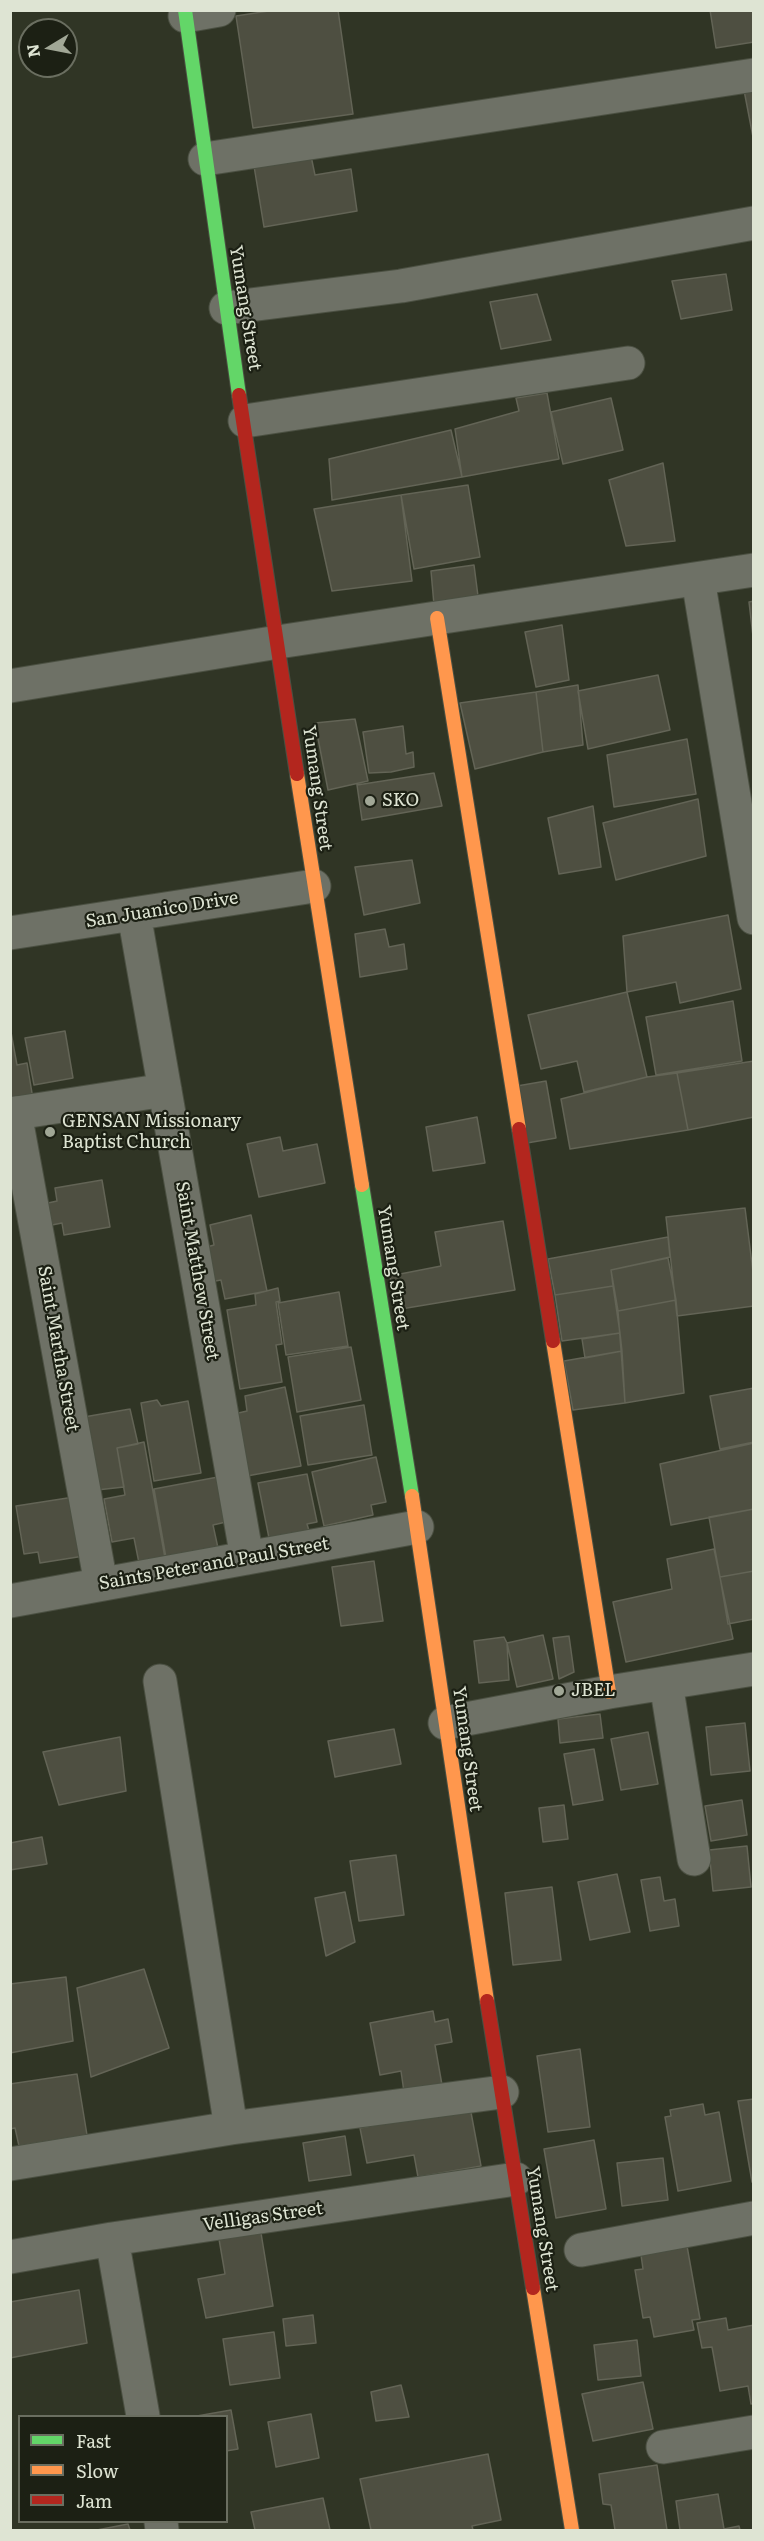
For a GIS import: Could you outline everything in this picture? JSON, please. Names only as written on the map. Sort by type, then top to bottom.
[{"type":"main road","name":"Yumang Street","points":[[185,14],[226,308],[314,886],[417,1527],[465,1866],[572,2530]]},
{"type":"main road","points":[[437,618],[609,1692]]},
{"type":"street","points":[[185,14],[219,10]]},
{"type":"street","points":[[205,159],[753,75]]},
{"type":"street","points":[[226,308],[401,286],[753,224]]},
{"type":"street","points":[[245,421],[628,363]]},
{"type":"street","points":[[10,686],[278,642],[753,570]]},
{"type":"street","points":[[698,579],[753,918]]},
{"type":"street","name":"San Juanico Drive","points":[[10,933],[314,886]]},
{"type":"street","name":"Saint Matthew Street","points":[[134,914],[248,1558]]},
{"type":"street","points":[[13,1113],[165,1090]]},
{"type":"street","name":"Saint Martha Street","points":[[13,1113],[102,1584]]},
{"type":"street","name":"Saints Peter and Paul Street","points":[[10,1600],[417,1527]]},
{"type":"street","points":[[445,1724],[609,1692],[753,1669]]},
{"type":"street","points":[[160,1681],[231,2128]]},
{"type":"street","points":[[666,1683],[694,1859]]},
{"type":"street","points":[[10,2164],[231,2128],[502,2092]]},
{"type":"street","name":"Velligas Street","points":[[10,2257],[516,2179]]},
{"type":"street","points":[[581,2250],[753,2217]]},
{"type":"street","points":[[112,2240],[142,2415]]},
{"type":"street","points":[[663,2447],[753,2432]]},
{"type":"building","points":[[275,10],[338,10],[353,114],[253,128],[236,16]]},
{"type":"building","points":[[710,10],[754,10],[754,42],[716,48]]},
{"type":"building","points":[[754,83],[753,137],[743,85]]},
{"type":"building","points":[[311,156],[315,175],[351,169],[357,211],[264,227],[254,166]]},
{"type":"building","points":[[726,274],[732,310],[681,319],[672,281]]},
{"type":"building","points":[[537,294],[551,340],[501,349],[490,302]]},
{"type":"building","points":[[547,393],[559,459],[462,477],[455,429],[519,411],[516,398]]},
{"type":"building","points":[[611,398],[623,450],[563,464],[551,412]]},
{"type":"building","points":[[451,430],[462,477],[332,500],[329,459]]},
{"type":"building","points":[[663,463],[675,541],[626,546],[609,480]]},
{"type":"building","points":[[468,485],[480,557],[414,569],[401,495]]},
{"type":"building","points":[[401,495],[412,581],[332,591],[314,509]]},
{"type":"building","points":[[474,565],[478,596],[434,605],[431,571]]},
{"type":"building","points":[[754,601],[754,645],[749,602]]},
{"type":"building","points":[[562,625],[569,680],[536,687],[525,632]]},
{"type":"building","points":[[658,675],[670,730],[588,749],[578,691]]},
{"type":"building","points":[[578,685],[583,745],[543,752],[536,692]]},
{"type":"building","points":[[536,692],[543,752],[475,769],[460,703]]},
{"type":"building","points":[[355,719],[368,781],[328,790],[315,723]]},
{"type":"building","points":[[403,726],[406,754],[413,752],[414,767],[391,772],[369,773],[363,732]]},
{"type":"building","points":[[687,739],[696,794],[614,807],[607,755]]},
{"type":"building","points":[[434,773],[442,806],[362,820],[357,785]]},
{"type":"building","points":[[698,799],[706,856],[616,880],[603,823]]},
{"type":"building","points":[[593,806],[601,867],[559,874],[548,818]]},
{"type":"building","points":[[412,860],[420,903],[364,915],[355,867]]},
{"type":"building","points":[[728,915],[741,989],[680,1003],[676,982],[627,992],[623,936]]},
{"type":"building","points":[[385,929],[389,947],[404,944],[407,969],[360,977],[355,934]]},
{"type":"building","points":[[627,992],[647,1077],[584,1092],[577,1061],[541,1069],[528,1015]]},
{"type":"building","points":[[733,1001],[742,1061],[656,1075],[646,1017]]},
{"type":"building","points":[[10,1027],[17,1065],[27,1063],[33,1099],[10,1103]]},
{"type":"building","points":[[65,1031],[73,1078],[34,1085],[25,1038]]},
{"type":"building","points":[[754,1061],[754,1117],[688,1130],[677,1073]]},
{"type":"building","points":[[677,1073],[688,1130],[570,1149],[561,1099],[647,1077]]},
{"type":"building","points":[[546,1081],[556,1138],[527,1143],[517,1086]]},
{"type":"building","points":[[477,1117],[485,1163],[433,1171],[426,1127]]},
{"type":"building","points":[[280,1137],[283,1151],[317,1144],[325,1183],[259,1197],[247,1144]]},
{"type":"building","points":[[102,1180],[110,1227],[64,1235],[62,1223],[52,1225],[48,1203],[57,1201],[55,1188]]},
{"type":"building","points":[[745,1208],[754,1280],[754,1306],[677,1316],[666,1217]]},
{"type":"building","points":[[251,1215],[267,1291],[225,1299],[221,1280],[210,1282],[203,1248],[214,1245],[210,1225]]},
{"type":"building","points":[[503,1221],[515,1290],[395,1310],[390,1276],[441,1266],[435,1232]]},
{"type":"building","points":[[668,1237],[670,1257],[611,1270],[613,1286],[555,1295],[548,1259]]},
{"type":"building","points":[[668,1258],[676,1300],[618,1311],[611,1270]]},
{"type":"building","points":[[613,1286],[620,1333],[562,1341],[555,1295]]},
{"type":"building","points":[[278,1288],[280,1301],[276,1302],[282,1344],[276,1345],[282,1382],[240,1389],[227,1310],[256,1305],[255,1294]]},
{"type":"building","points":[[339,1292],[348,1346],[286,1355],[278,1303]]},
{"type":"building","points":[[676,1300],[684,1393],[625,1403],[618,1311]]},
{"type":"building","points":[[620,1333],[622,1351],[585,1358],[582,1339]]},
{"type":"building","points":[[351,1347],[361,1400],[297,1412],[288,1357]]},
{"type":"building","points":[[622,1351],[625,1403],[573,1410],[564,1361]]},
{"type":"building","points":[[285,1387],[301,1466],[247,1476],[234,1414],[247,1411],[245,1396]]},
{"type":"building","points":[[754,1388],[754,1442],[720,1449],[710,1396]]},
{"type":"building","points":[[157,1400],[161,1406],[188,1401],[201,1473],[154,1481],[141,1403]]},
{"type":"building","points":[[364,1405],[372,1455],[308,1465],[300,1416]]},
{"type":"building","points":[[130,1409],[138,1444],[117,1448],[124,1487],[97,1490],[84,1417]]},
{"type":"building","points":[[144,1442],[165,1558],[139,1563],[134,1538],[112,1542],[104,1499],[125,1495],[117,1448]]},
{"type":"building","points":[[754,1443],[754,1509],[671,1525],[660,1464]]},
{"type":"building","points":[[376,1457],[386,1502],[371,1505],[373,1515],[324,1526],[312,1472]]},
{"type":"building","points":[[307,1474],[317,1522],[307,1524],[310,1534],[270,1543],[258,1483]]},
{"type":"building","points":[[218,1477],[226,1522],[213,1525],[218,1548],[166,1558],[154,1489]]},
{"type":"building","points":[[74,1497],[84,1556],[40,1563],[38,1552],[24,1554],[16,1506]]},
{"type":"building","points":[[754,1509],[754,1571],[720,1577],[709,1517]]},
{"type":"building","points":[[714,1549],[733,1639],[626,1662],[613,1602],[672,1589],[667,1559]]},
{"type":"building","points":[[374,1561],[383,1621],[341,1626],[332,1567]]},
{"type":"building","points":[[754,1571],[754,1619],[728,1624],[720,1577]]},
{"type":"building","points":[[543,1635],[553,1679],[517,1687],[507,1643]]},
{"type":"building","points":[[569,1636],[574,1672],[559,1679],[553,1638]]},
{"type":"building","points":[[504,1637],[507,1643],[509,1680],[479,1683],[474,1641]]},
{"type":"building","points":[[600,1714],[603,1738],[560,1743],[558,1719]]},
{"type":"building","points":[[745,1723],[750,1771],[711,1775],[706,1727]]},
{"type":"building","points":[[394,1729],[401,1764],[335,1777],[328,1741]]},
{"type":"building","points":[[648,1732],[658,1784],[621,1790],[611,1739]]},
{"type":"building","points":[[120,1737],[126,1791],[59,1805],[43,1752]]},
{"type":"building","points":[[594,1749],[603,1800],[573,1805],[564,1754]]},
{"type":"building","points":[[742,1800],[747,1835],[711,1841],[705,1806]]},
{"type":"building","points":[[564,1805],[568,1839],[543,1842],[539,1808]]},
{"type":"building","points":[[42,1837],[47,1864],[10,1870],[10,1843]]},
{"type":"building","points":[[747,1846],[751,1887],[713,1891],[709,1850]]},
{"type":"building","points":[[396,1855],[404,1915],[359,1921],[350,1861]]},
{"type":"building","points":[[617,1874],[630,1932],[590,1940],[578,1882]]},
{"type":"building","points":[[660,1877],[664,1901],[675,1899],[679,1926],[650,1931],[641,1880]]},
{"type":"building","points":[[552,1887],[561,1960],[513,1965],[505,1893]]},
{"type":"building","points":[[345,1892],[355,1942],[326,1956],[315,1898]]},
{"type":"building","points":[[144,1969],[169,2048],[91,2077],[77,1988]]},
{"type":"building","points":[[66,1977],[73,2041],[10,2053],[10,1984]]},
{"type":"building","points":[[433,2011],[435,2022],[448,2019],[452,2042],[435,2045],[442,2085],[404,2092],[401,2071],[380,2075],[370,2023]]},
{"type":"building","points":[[580,2049],[590,2127],[548,2132],[537,2056]]},
{"type":"building","points":[[77,2074],[87,2135],[19,2146],[15,2128],[10,2129],[10,2084]]},
{"type":"building","points":[[754,2099],[754,2182],[752,2182],[738,2101]]},
{"type":"building","points":[[703,2104],[705,2115],[719,2112],[731,2181],[678,2191],[665,2117],[671,2116],[670,2110]]},
{"type":"building","points":[[470,2107],[481,2166],[418,2177],[414,2155],[367,2163],[360,2128]]},
{"type":"building","points":[[345,2136],[351,2175],[309,2181],[303,2143]]},
{"type":"building","points":[[594,2140],[606,2209],[556,2218],[544,2149]]},
{"type":"building","points":[[663,2158],[668,2200],[622,2206],[617,2163]]},
{"type":"building","points":[[261,2233],[273,2306],[206,2318],[198,2279],[225,2274],[219,2239]]},
{"type":"building","points":[[687,2246],[700,2319],[692,2320],[694,2330],[654,2337],[650,2317],[643,2318],[635,2270],[643,2269],[641,2255]]},
{"type":"building","points":[[79,2290],[87,2343],[10,2358],[10,2302]]},
{"type":"building","points":[[313,2315],[316,2343],[286,2346],[283,2319]]},
{"type":"building","points":[[726,2318],[728,2330],[754,2325],[754,2403],[751,2404],[748,2386],[720,2391],[712,2347],[702,2348],[697,2323]]},
{"type":"building","points":[[274,2332],[280,2378],[230,2385],[223,2339]]},
{"type":"building","points":[[637,2340],[641,2376],[598,2380],[594,2345]]},
{"type":"building","points":[[643,2382],[653,2429],[593,2441],[582,2394]]},
{"type":"building","points":[[401,2385],[409,2417],[376,2421],[371,2392]]},
{"type":"building","points":[[231,2410],[238,2449],[228,2451],[228,2415],[203,2415]]},
{"type":"building","points":[[311,2414],[319,2458],[276,2467],[268,2422]]},
{"type":"building","points":[[488,2454],[501,2520],[472,2526],[473,2530],[371,2530],[360,2479]]},
{"type":"building","points":[[657,2465],[667,2530],[615,2530],[611,2505],[603,2504],[599,2474]]},
{"type":"building","points":[[718,2494],[724,2529],[739,2526],[740,2530],[680,2530],[676,2501]]},
{"type":"building","points":[[323,2498],[330,2530],[255,2530],[251,2512]]},
{"type":"building","points":[[128,2524],[130,2530],[97,2530]]},
{"type":"traffic: fast","points":[[185,10],[239,395]]},
{"type":"traffic: fast","points":[[362,1185],[412,1496]]},
{"type":"traffic: slow","points":[[437,618],[519,1129]]},
{"type":"traffic: slow","points":[[297,774],[362,1185]]},
{"type":"traffic: slow","points":[[553,1341],[609,1692]]},
{"type":"traffic: slow","points":[[412,1496],[487,2001]]},
{"type":"traffic: slow","points":[[533,2288],[572,2530]]},
{"type":"traffic: jam","points":[[239,395],[297,774]]},
{"type":"traffic: jam","points":[[519,1129],[553,1341]]},
{"type":"traffic: jam","points":[[487,2001],[533,2288]]},
{"type":"place","name":"SKO","points":[[370,801]]},
{"type":"place","name":"GENSAN Missionary Baptist Church","points":[[50,1132]]},
{"type":"place","name":"JBEL","points":[[559,1691]]}]
